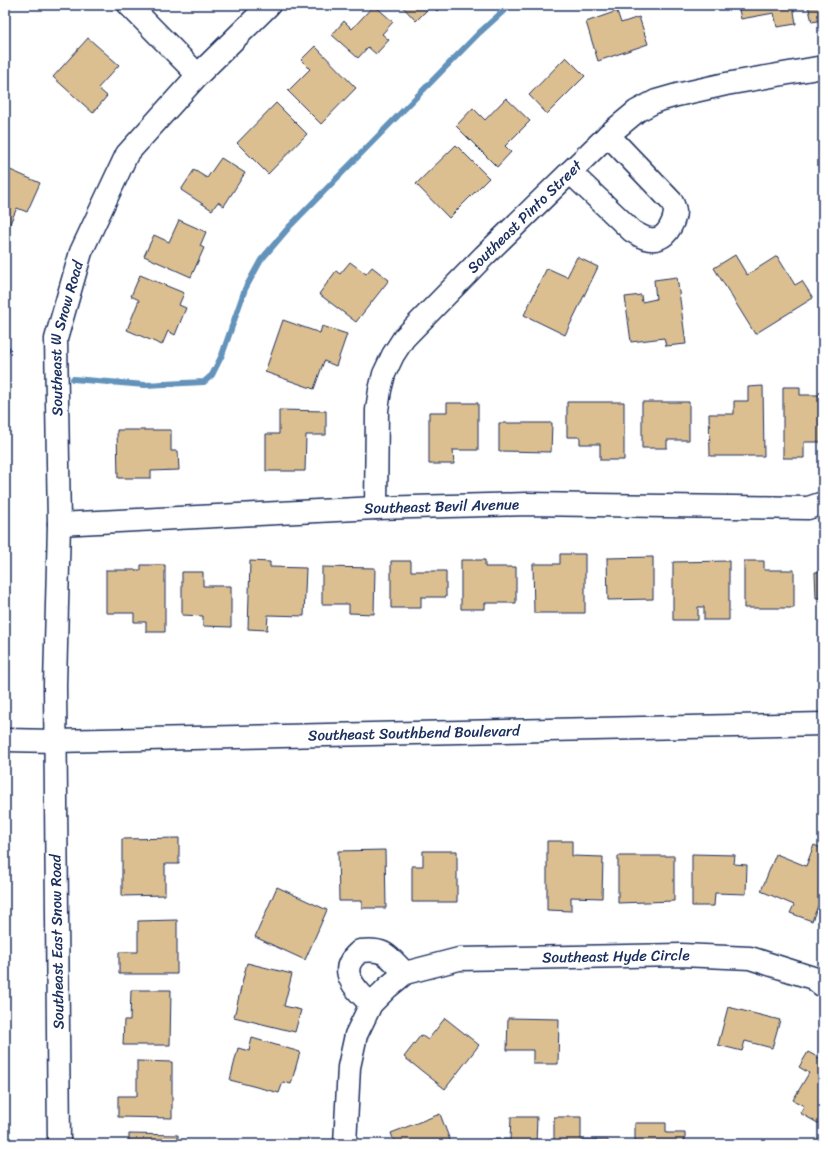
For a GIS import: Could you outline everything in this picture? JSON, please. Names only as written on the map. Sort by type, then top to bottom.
[{"type":"street","points":[[129,5],[198,75]]},
{"type":"street","name":"Southeast W Snow Road","points":[[55,741],[59,524],[56,339],[81,252],[127,154],[198,75],[269,5]]},
{"type":"street","name":"Southeast Pinto Street","points":[[376,508],[377,410],[384,374],[393,355],[404,338],[484,256],[608,135],[637,111],[656,101],[677,94],[823,67]]},
{"type":"street","points":[[570,172],[632,231],[640,236],[653,239],[660,238],[664,235],[672,225],[675,217],[675,210],[672,202],[608,135]]},
{"type":"street","name":"Southeast Bevil Avenue","points":[[59,524],[376,508],[528,504],[808,508],[823,503]]},
{"type":"street","name":"Southeast Southbend Boulevard","points":[[5,740],[55,741],[823,724]]},
{"type":"street","name":"Southeast East Snow Road","points":[[55,741],[59,1144]]},
{"type":"street","points":[[371,1004],[352,984],[349,972],[350,962],[360,951],[374,950],[385,953],[405,973]]},
{"type":"street","name":"Southeast Hyde Circle","points":[[345,1144],[348,1067],[356,1035],[371,1004],[405,973],[459,959],[681,955],[750,958],[813,978],[823,986]]},
{"type":"building","points":[[374,5],[393,22],[382,34],[389,40],[376,54],[368,47],[358,58],[332,35],[344,21],[352,29]]},
{"type":"building","points":[[401,5],[432,5],[416,21]]},
{"type":"building","points":[[432,5],[442,5],[437,11]]},
{"type":"building","points":[[738,5],[793,5],[796,24],[777,27],[774,13],[741,19]]},
{"type":"building","points":[[808,5],[823,5],[823,20],[812,22]]},
{"type":"building","points":[[617,11],[621,23],[639,17],[648,44],[598,61],[586,22]]},
{"type":"building","points":[[88,38],[119,65],[98,88],[107,96],[93,113],[53,77]]},
{"type":"building","points":[[315,46],[356,88],[321,124],[288,91],[310,69],[301,60]]},
{"type":"building","points":[[566,57],[585,76],[547,114],[529,95]]},
{"type":"building","points":[[506,98],[530,121],[505,146],[511,152],[497,167],[456,126],[473,108],[485,120]]},
{"type":"building","points":[[276,103],[307,134],[268,174],[237,143]]},
{"type":"building","points":[[456,145],[489,178],[449,218],[416,184]]},
{"type":"building","points":[[221,158],[245,173],[224,206],[218,202],[212,210],[181,190],[194,170],[207,178]]},
{"type":"building","points":[[8,169],[40,183],[27,212],[17,208],[7,230],[5,229],[5,170],[8,171]]},
{"type":"building","points":[[179,220],[206,232],[200,246],[204,248],[191,277],[144,256],[154,235],[169,242]]},
{"type":"building","points":[[735,255],[747,275],[777,256],[795,285],[802,281],[813,298],[755,334],[714,268]]},
{"type":"building","points":[[577,257],[598,267],[565,335],[524,315],[547,268],[567,277]]},
{"type":"building","points":[[350,262],[366,274],[372,267],[389,280],[356,322],[319,294],[336,271],[340,274]]},
{"type":"building","points":[[140,275],[184,293],[179,305],[186,308],[175,335],[168,331],[162,345],[127,330],[139,300],[131,296]]},
{"type":"building","points":[[677,277],[686,344],[666,346],[664,338],[631,342],[625,297],[641,295],[642,302],[656,299],[654,280]]},
{"type":"building","points":[[283,320],[320,333],[322,326],[347,334],[336,366],[324,361],[314,389],[265,372]]},
{"type":"building","points":[[763,386],[764,456],[710,456],[709,414],[734,414],[734,401],[748,401],[748,387]]},
{"type":"building","points":[[783,387],[800,387],[800,395],[823,395],[823,442],[804,442],[804,458],[783,458]]},
{"type":"building","points":[[567,402],[624,402],[624,460],[600,460],[600,444],[580,444],[580,437],[567,437]]},
{"type":"building","points":[[642,402],[689,402],[689,440],[667,440],[667,448],[642,448]]},
{"type":"building","points":[[447,403],[478,403],[478,450],[453,450],[454,464],[429,464],[429,412],[447,412]]},
{"type":"building","points":[[279,410],[326,411],[326,435],[306,435],[305,471],[266,471],[266,434],[279,434]]},
{"type":"building","points":[[499,423],[552,423],[551,452],[499,451]]},
{"type":"building","points":[[117,430],[171,430],[171,451],[178,451],[179,470],[151,471],[151,478],[118,478]]},
{"type":"building","points":[[560,554],[585,554],[585,613],[534,613],[533,564],[560,564]]},
{"type":"building","points":[[653,557],[653,599],[608,600],[607,558]]},
{"type":"building","points":[[461,560],[485,560],[485,567],[516,567],[516,603],[485,603],[485,609],[461,609]]},
{"type":"building","points":[[250,561],[270,562],[270,567],[306,568],[304,616],[268,615],[267,630],[248,629]]},
{"type":"building","points":[[391,561],[411,561],[411,571],[446,571],[446,597],[421,597],[421,608],[391,608]]},
{"type":"building","points":[[729,561],[729,620],[704,620],[704,607],[698,607],[698,620],[673,620],[673,562]]},
{"type":"building","points":[[744,561],[764,561],[764,570],[794,570],[794,608],[744,608]]},
{"type":"building","points":[[141,565],[165,565],[165,632],[146,632],[146,622],[134,622],[134,613],[106,613],[106,570],[141,570]]},
{"type":"building","points":[[322,567],[375,568],[374,614],[349,613],[349,604],[322,604]]},
{"type":"building","points":[[182,572],[203,572],[203,586],[231,586],[231,627],[203,626],[203,616],[182,615]]},
{"type":"building","points":[[815,572],[823,572],[823,598],[816,598]]},
{"type":"building","points":[[179,838],[179,864],[165,864],[165,895],[122,896],[122,839]]},
{"type":"building","points":[[547,841],[572,841],[572,856],[603,857],[602,898],[571,897],[571,911],[547,910]]},
{"type":"building","points":[[814,845],[823,849],[823,893],[812,921],[790,913],[794,905],[761,891],[776,854],[806,866]]},
{"type":"building","points":[[385,850],[386,908],[362,908],[362,901],[339,901],[338,851]]},
{"type":"building","points":[[423,851],[457,851],[457,902],[412,902],[412,866],[423,866]]},
{"type":"building","points":[[692,854],[735,855],[734,864],[747,865],[746,894],[715,893],[714,906],[692,906]]},
{"type":"building","points":[[618,856],[674,856],[674,901],[618,903]]},
{"type":"building","points":[[277,887],[327,910],[305,960],[255,937]]},
{"type":"building","points":[[177,920],[177,974],[119,974],[119,952],[138,952],[138,921]]},
{"type":"building","points":[[247,963],[292,974],[284,1006],[301,1010],[295,1032],[234,1017]]},
{"type":"building","points":[[131,990],[171,990],[170,1045],[123,1045],[124,1020],[130,1020]]},
{"type":"building","points":[[728,1007],[780,1020],[772,1048],[745,1041],[742,1051],[718,1045]]},
{"type":"building","points":[[445,1018],[479,1045],[445,1089],[404,1057],[421,1035],[428,1040]]},
{"type":"building","points":[[508,1018],[559,1019],[558,1064],[533,1064],[533,1050],[507,1050]]},
{"type":"building","points":[[252,1038],[300,1052],[291,1084],[283,1082],[279,1093],[230,1080],[238,1048],[249,1051]]},
{"type":"building","points":[[808,1052],[823,1060],[823,1126],[800,1113],[804,1106],[793,1100],[809,1073],[799,1067]]},
{"type":"building","points":[[137,1061],[172,1062],[172,1118],[118,1117],[118,1096],[137,1096]]},
{"type":"building","points":[[440,1114],[451,1143],[395,1144],[391,1133]]},
{"type":"building","points":[[511,1117],[537,1117],[536,1144],[486,1144],[486,1140],[510,1140]]},
{"type":"building","points":[[554,1117],[581,1117],[581,1140],[608,1140],[608,1144],[554,1144]]},
{"type":"building","points":[[635,1123],[666,1123],[666,1133],[685,1133],[685,1144],[635,1144]]},
{"type":"building","points":[[129,1134],[178,1135],[178,1144],[129,1144]]},
{"type":"waterway","points":[[73,379],[145,385],[204,382],[212,375],[222,355],[245,289],[261,260],[290,226],[479,33],[510,5]]}]
